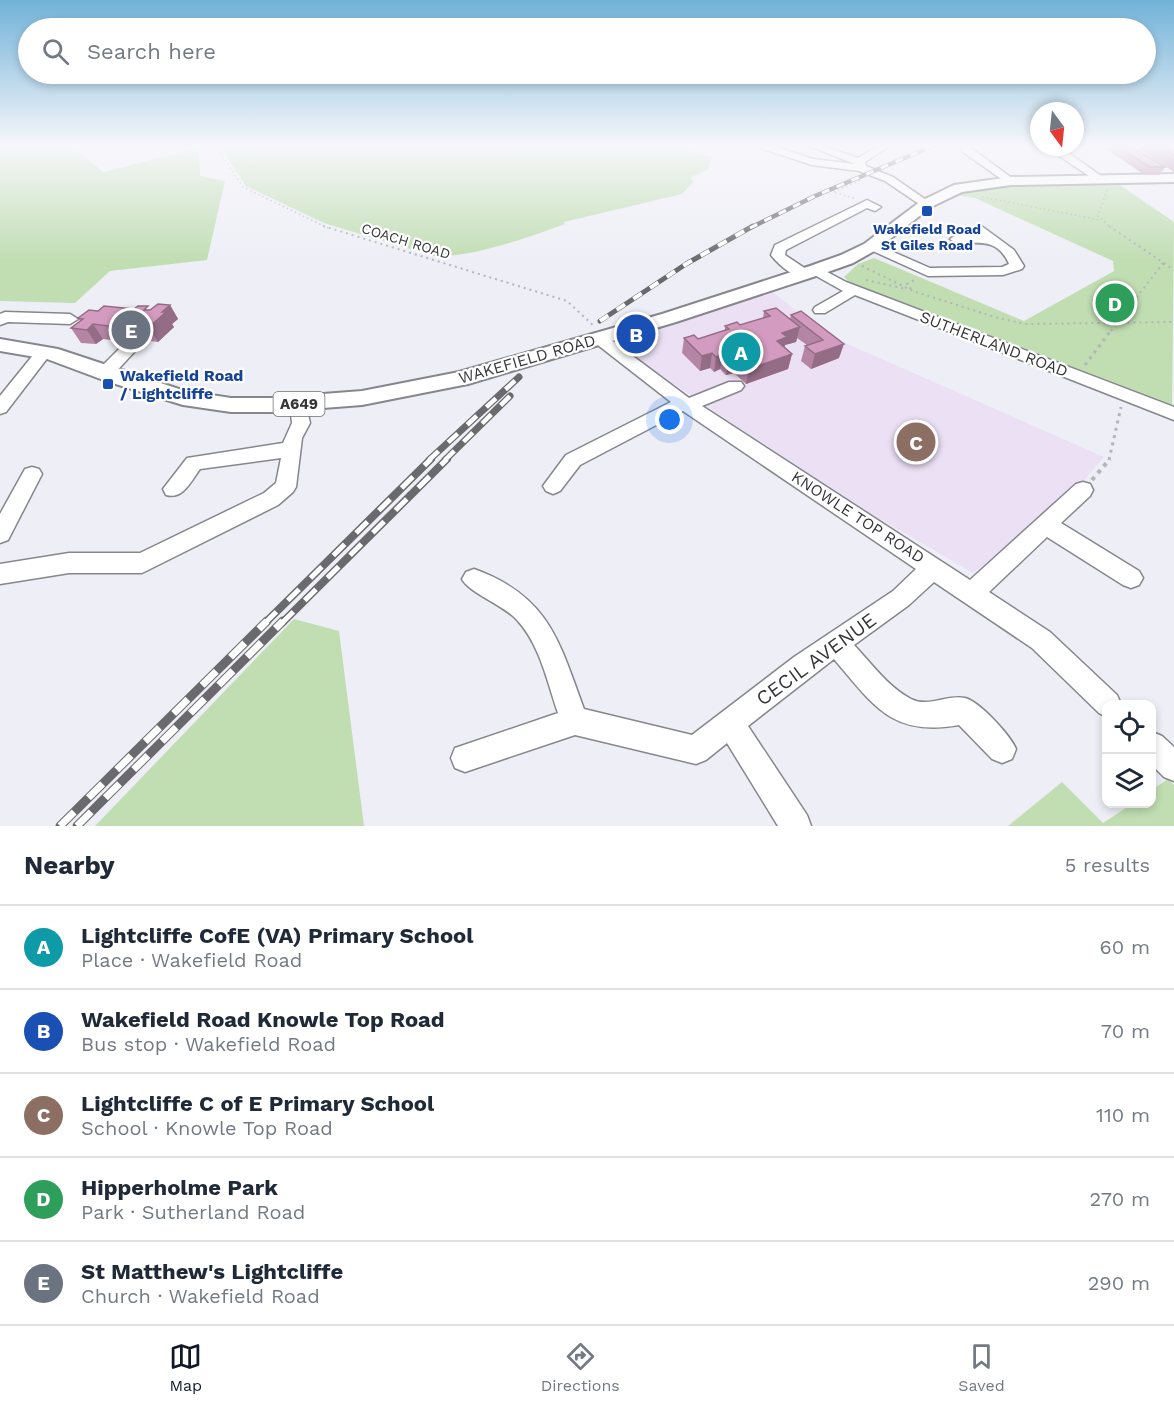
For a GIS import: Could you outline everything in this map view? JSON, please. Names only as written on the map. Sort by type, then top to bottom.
[{"type":"main road","name":"WAKEFIELD ROAD","points":[[0,345],[44,352],[183,398],[231,405],[299,404],[363,398],[460,379],[603,338],[810,272],[847,259],[870,246],[926,204],[947,192],[989,184]]},
{"type":"street","points":[[895,184],[926,204]]},
{"type":"street","name":"SUTHERLAND ROAD","points":[[854,198],[871,205],[780,248],[778,255],[784,262],[857,285],[1174,414]]},
{"type":"street","points":[[870,246],[928,272],[1003,271],[1017,266],[1014,257],[1004,246],[983,234],[956,239]]},
{"type":"street","points":[[820,310],[857,285]]},
{"type":"street","points":[[0,320],[5,317],[70,319]]},
{"type":"street","name":"KNOWLE TOP ROAD","points":[[603,338],[686,404],[1041,640],[1103,700]]},
{"type":"street","points":[[105,373],[131,346]]},
{"type":"street","points":[[0,408],[44,352]]},
{"type":"street","points":[[553,486],[573,460],[686,404],[735,387]]},
{"type":"street","points":[[0,574],[69,563],[125,565],[142,563],[160,556],[278,494],[286,486],[293,438],[301,423],[299,404]]},
{"type":"street","points":[[173,489],[194,464],[291,449]]},
{"type":"street","points":[[0,534],[32,474]]},
{"type":"street","points":[[972,593],[1083,490]]},
{"type":"street","points":[[1046,525],[1131,578]]},
{"type":"street","name":"CECIL AVENUE","points":[[575,721],[696,750],[836,643],[901,598],[934,567]]},
{"type":"street","points":[[465,758],[575,721],[547,647],[531,617],[503,594],[474,579]]},
{"type":"street","points":[[836,643],[894,704],[914,714],[932,716],[964,711],[1002,750]]},
{"type":"street","points":[[730,723],[796,826]]},
{"type":"street","points":[[1156,750],[1174,767]]},
{"type":"path","name":"COACH ROAD","points":[[241,184],[243,187],[310,221],[567,301],[603,338]]},
{"type":"path","points":[[853,184],[833,192],[854,198]]},
{"type":"path","points":[[1100,220],[1098,216],[1104,184]]},
{"type":"path","points":[[947,192],[1100,220],[1174,270]]},
{"type":"path","points":[[847,259],[913,291],[998,318],[1026,324],[1174,322]]},
{"type":"path","points":[[1076,376],[1163,263]]},
{"type":"path","points":[[913,291],[907,284],[928,272]]},
{"type":"path","points":[[857,285],[913,291]]},
{"type":"path","points":[[1083,490],[1111,458],[1124,394]]},
{"type":"shaded area","points":[[770,290],[827,335],[1104,457],[1067,499],[973,573],[870,513],[619,347],[617,339]]},
{"type":"green space","points":[[0,184],[224,184],[207,260],[110,271],[75,303],[0,301]]},
{"type":"green space","points":[[244,184],[692,184],[682,194],[564,222],[565,224],[500,246],[448,256],[433,256],[324,223]]},
{"type":"green space","points":[[1118,184],[1174,222],[1172,408],[853,286],[844,277],[858,264],[874,258],[1024,321],[1114,271],[1113,261],[975,198],[956,195],[1002,186]]},
{"type":"green space","points":[[294,619],[339,631],[364,826],[95,826]]},
{"type":"green space","points":[[1168,779],[1174,785],[1174,826],[1008,826],[1062,782],[1103,823],[1126,808],[1156,808],[1156,787]]},
{"type":"building","points":[[158,304],[170,305],[162,312],[166,312],[149,327],[136,326],[132,329],[93,324],[87,330],[71,328],[83,319],[78,318],[89,310],[98,311],[104,306],[134,309],[138,306],[148,306],[144,310],[150,310]]},
{"type":"building","points":[[776,308],[800,327],[782,333],[787,337],[777,341],[792,354],[749,369],[737,358],[729,360],[723,354],[716,357],[712,353],[702,356],[684,338],[694,335],[698,339],[729,329],[725,326],[737,322],[740,325],[770,316],[764,311]]},
{"type":"building","points":[[801,311],[844,344],[815,354],[805,346],[823,340],[791,315]]},
{"type":"railway","points":[[750,228],[844,184]]},
{"type":"railway","points":[[600,321],[686,264],[753,226]]},
{"type":"railway","points":[[429,460],[519,377]]},
{"type":"railway","points":[[445,460],[510,396]]},
{"type":"railway","points":[[265,623],[431,459]]},
{"type":"railway","points":[[282,623],[447,459]]},
{"type":"railway","points":[[60,826],[267,621]]},
{"type":"railway","points":[[77,826],[283,621]]},
{"type":"place","name":"Wakefield Road St Giles Road","points":[[927,211]]},
{"type":"place","name":"Hipperholme Park","points":[[1115,303]]},
{"type":"place","name":"St Matthew's Lightcliffe","points":[[131,330]]},
{"type":"place","name":"Wakefield Road Knowle Top Road","points":[[636,334]]},
{"type":"place","name":"Lightcliffe CofE (VA) Primary School","points":[[741,352]]},
{"type":"place","name":"Wakefield Road / Lightcliffe","points":[[108,384]]},
{"type":"place","name":"Lightcliffe C of E Primary School","points":[[916,442]]}]
